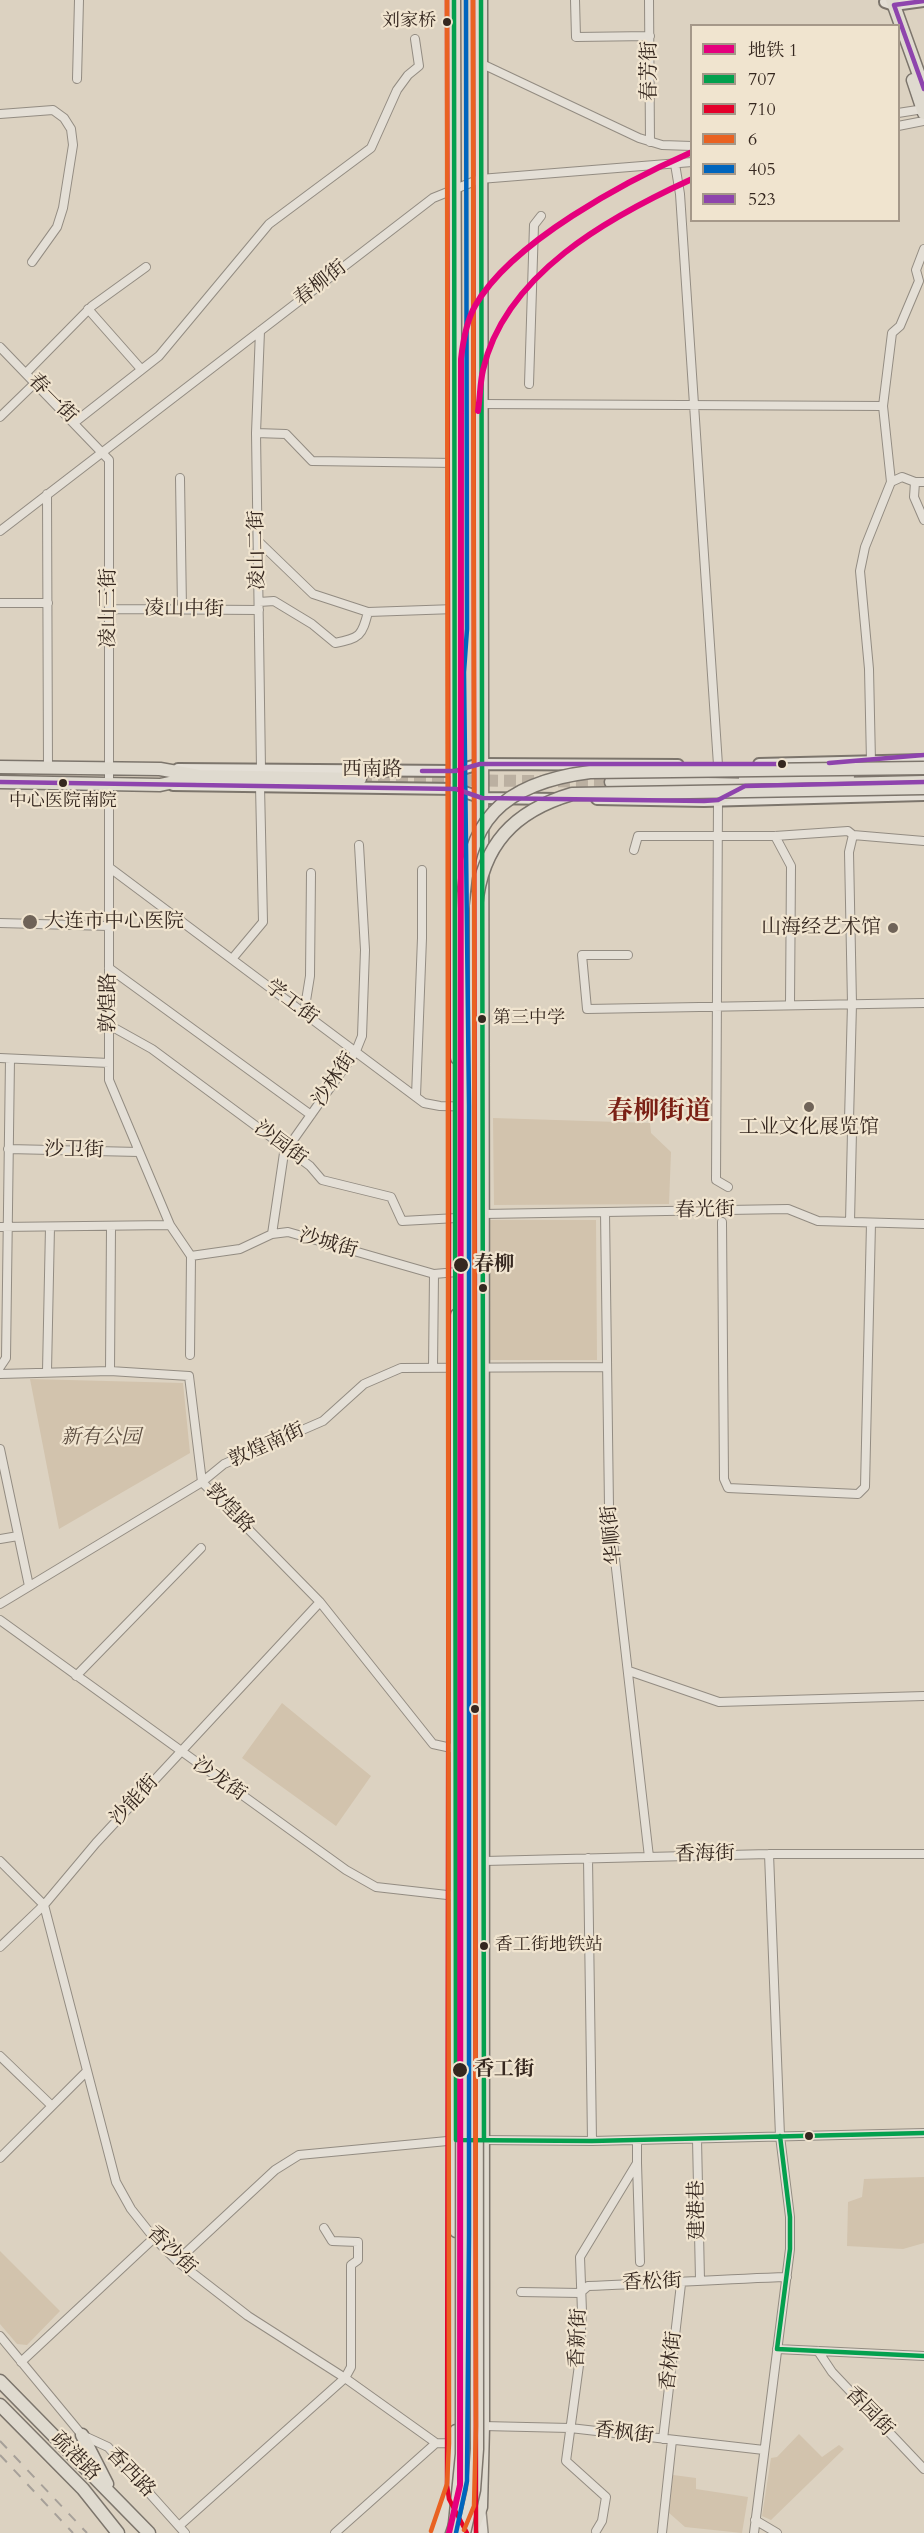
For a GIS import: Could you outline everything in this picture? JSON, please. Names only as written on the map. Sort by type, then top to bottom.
[{"type":"main road","points":[[438,2533],[454,2484],[456,2443],[457,1106],[454,0]]},
{"type":"main road","points":[[473,2532],[481,2506],[483,2444],[485,1861],[484,1108],[480,764],[481,0]]},
{"type":"main road","points":[[888,1],[924,1]]},
{"type":"main road","points":[[888,1],[893,24]]},
{"type":"main road","points":[[888,1],[897,24]]},
{"type":"main road","points":[[900,30],[924,89]]},
{"type":"main road","points":[[900,45],[924,110]]},
{"type":"main road","name":"西南路","points":[[0,767],[455,771],[480,764],[718,765],[924,760]]},
{"type":"main road","points":[[718,800],[773,764]]},
{"type":"main road","points":[[718,765],[745,782],[827,784],[924,782]]},
{"type":"main road","name":"西南路","points":[[160,768],[199,776],[360,779]]},
{"type":"main road","points":[[454,2533],[462,2454],[463,909],[466,866],[485,822],[507,799],[533,784],[561,776],[590,772],[924,768]]},
{"type":"main road","points":[[611,782],[704,783],[924,775]]},
{"type":"main road","name":"西南路","points":[[160,785],[199,776]]},
{"type":"main road","name":"西南路","points":[[0,782],[456,789],[482,798],[718,800],[924,795]]},
{"type":"main road","points":[[827,784],[851,797]]},
{"type":"main road","points":[[473,2532],[477,2449],[477,906],[481,870],[500,840],[516,822],[537,807],[572,794],[924,788]]},
{"type":"main road","name":"疏港路","points":[[0,2381],[149,2533]]},
{"type":"main road","points":[[0,2405],[124,2533]]},
{"type":"main road","points":[[82,2435],[113,2496]]},
{"type":"main road","points":[[83,2489],[118,2533]]},
{"type":"street","points":[[77,79],[79,0]]},
{"type":"street","points":[[576,0],[576,37],[650,36]]},
{"type":"street","name":"春芳街","points":[[650,0],[650,142]]},
{"type":"street","points":[[75,422],[159,356],[269,224],[371,148],[397,90],[408,75],[419,66],[415,39]]},
{"type":"street","points":[[480,63],[650,142],[690,146]]},
{"type":"street","points":[[0,114],[53,110],[64,118],[71,129],[74,145],[63,208],[57,227],[32,262]]},
{"type":"street","points":[[900,113],[924,110]]},
{"type":"street","points":[[900,126],[924,122]]},
{"type":"street","name":"春柳街","points":[[0,531],[433,198],[480,179],[690,162]]},
{"type":"street","points":[[675,164],[680,194],[718,765]]},
{"type":"street","points":[[529,384],[534,225],[542,216]]},
{"type":"street","points":[[871,762],[869,669],[860,571],[865,547],[891,482],[883,406],[892,333],[900,326],[919,280],[916,270],[924,249]]},
{"type":"street","points":[[26,373],[88,309],[114,287],[146,267]]},
{"type":"street","points":[[88,309],[141,369]]},
{"type":"street","name":"凌山二街","points":[[261,331],[256,433],[261,769]]},
{"type":"street","name":"春一街","points":[[0,347],[103,451]]},
{"type":"street","points":[[0,417],[35,383]]},
{"type":"street","points":[[480,404],[883,406]]},
{"type":"street","points":[[256,433],[286,434],[312,461],[455,463]]},
{"type":"street","name":"凌山三街","points":[[103,451],[110,460],[109,768]]},
{"type":"street","points":[[891,482],[902,477],[920,482],[914,497],[924,520]]},
{"type":"street","points":[[180,478],[182,609]]},
{"type":"street","points":[[47,494],[48,768]]},
{"type":"street","points":[[258,542],[313,594],[368,612],[455,609]]},
{"type":"street","name":"凌山中街","points":[[109,609],[259,606],[274,601],[312,624],[335,642],[354,639],[363,632],[368,612]]},
{"type":"street","points":[[0,603],[48,603]]},
{"type":"street","name":"敦煌路","points":[[109,768],[109,1080],[170,1225]]},
{"type":"street","points":[[232,959],[263,922],[260,786]]},
{"type":"street","points":[[718,800],[716,1180],[728,1187]]},
{"type":"street","points":[[634,850],[638,836],[775,836],[848,831],[853,835],[924,841]]},
{"type":"street","points":[[850,1222],[852,1004],[849,852],[853,835]]},
{"type":"street","points":[[775,836],[791,866],[790,1004]]},
{"type":"street","name":"沙林街","points":[[272,1233],[286,1150],[356,1052],[362,1036],[365,950],[359,845]]},
{"type":"street","name":"学工街","points":[[110,868],[424,1103],[484,1108]]},
{"type":"street","points":[[416,1096],[422,938],[422,870]]},
{"type":"street","points":[[304,1013],[310,976],[311,873]]},
{"type":"street","points":[[0,923],[110,926]]},
{"type":"street","points":[[628,955],[582,955],[586,1009],[924,1002]]},
{"type":"street","points":[[110,968],[311,1115]]},
{"type":"street","name":"沙园街","points":[[109,1025],[152,1049],[310,1166],[322,1180],[391,1197],[402,1221],[457,1218]]},
{"type":"street","points":[[0,1058],[109,1063]]},
{"type":"street","points":[[0,1367],[6,1358],[3,1227],[8,1149],[4,1100],[10,1059]]},
{"type":"street","name":"沙卫街","points":[[8,1149],[139,1152]]},
{"type":"street","name":"春光街","points":[[483,1214],[788,1209],[818,1221],[924,1224]]},
{"type":"street","name":"华顺街","points":[[605,1212],[609,1507],[649,1857]]},
{"type":"street","points":[[722,1222],[724,1479],[728,1488],[858,1494],[865,1487],[871,1223]]},
{"type":"street","points":[[3,1227],[170,1225],[191,1256],[190,1355]]},
{"type":"street","points":[[48,1371],[50,1227]]},
{"type":"street","points":[[110,1371],[111,1227]]},
{"type":"street","name":"沙城街","points":[[191,1256],[240,1249],[272,1233],[288,1232],[434,1274],[457,1272]]},
{"type":"street","points":[[433,1368],[434,1274]]},
{"type":"street","name":"敦煌南街","points":[[0,1604],[202,1482],[224,1464],[323,1421],[363,1384],[401,1368],[606,1367]]},
{"type":"street","name":"敦煌路","points":[[0,1374],[110,1371],[189,1376],[202,1482],[320,1602],[433,1744],[456,1749]]},
{"type":"street","points":[[0,1449],[2,1476],[29,1586]]},
{"type":"street","points":[[0,1539],[18,1536]]},
{"type":"street","points":[[76,1676],[201,1548]]},
{"type":"street","name":"沙能街","points":[[0,1947],[44,1905],[96,1843],[320,1602]]},
{"type":"street","name":"沙龙街","points":[[0,1620],[346,1870],[376,1887],[456,1896]]},
{"type":"street","points":[[629,1671],[718,1702],[924,1696]]},
{"type":"street","points":[[754,2533],[787,2277],[790,2217],[780,2136],[769,1854]]},
{"type":"street","name":"香海街","points":[[485,1861],[769,1854],[924,1854]]},
{"type":"street","points":[[588,1858],[592,2141]]},
{"type":"street","points":[[0,1861],[44,1905]]},
{"type":"street","name":"香沙街","points":[[44,1905],[116,2182],[131,2210],[177,2261],[248,2316],[345,2378],[436,2443]]},
{"type":"street","points":[[0,2056],[52,2106]]},
{"type":"street","points":[[0,2158],[87,2071]]},
{"type":"street","points":[[177,2261],[274,2170],[299,2156],[456,2140],[592,2141],[924,2133]]},
{"type":"street","name":"建港巷","points":[[697,2139],[700,2280]]},
{"type":"street","points":[[637,2140],[640,2262]]},
{"type":"street","name":"香新街","points":[[596,2531],[602,2521],[606,2496],[566,2461],[579,2366],[580,2257],[637,2163]]},
{"type":"street","points":[[179,2526],[345,2378],[351,2367],[351,2265],[358,2260],[358,2242],[332,2241],[324,2228]]},
{"type":"street","points":[[21,2362],[154,2238]]},
{"type":"street","name":"香松街","points":[[521,2292],[580,2293],[588,2286],[681,2284],[700,2280],[787,2277]]},
{"type":"street","name":"香林街","points":[[663,2439],[681,2284]]},
{"type":"street","name":"香西路","points":[[0,2336],[82,2435],[108,2447],[185,2533]]},
{"type":"street","points":[[777,2349],[924,2356]]},
{"type":"street","name":"香园街","points":[[818,2351],[832,2372],[924,2469]]},
{"type":"street","name":"香枫街","points":[[483,2426],[570,2428],[764,2450]]},
{"type":"street","points":[[662,2533],[672,2440]]},
{"type":"street","points":[[335,2533],[436,2443],[483,2444]]},
{"type":"street","points":[[454,2484],[456,2496],[473,2532]]},
{"type":"street","points":[[755,2520],[777,2533]]},
{"type":"green space","points":[[493,1118],[650,1123],[651,1133],[671,1152],[669,1204],[494,1205]]},
{"type":"green space","points":[[489,1220],[596,1220],[597,1360],[490,1360]]},
{"type":"green space","name":"新有公园","points":[[30,1379],[183,1383],[190,1453],[59,1529]]},
{"type":"green space","points":[[282,1703],[371,1776],[336,1826],[242,1758]]},
{"type":"green space","points":[[924,2177],[924,2243],[903,2249],[847,2246],[848,2202],[862,2197],[864,2179]]},
{"type":"green space","points":[[0,2251],[60,2311],[27,2345],[17,2344],[0,2324]]},
{"type":"green space","points":[[799,2434],[822,2457],[839,2445],[844,2449],[771,2520],[762,2516],[771,2458],[777,2457]]},
{"type":"green space","points":[[673,2475],[696,2478],[696,2489],[748,2497],[742,2533],[685,2527],[668,2512]]},
{"type":"tunnel","points":[[360,779],[611,782]]},
{"type":"railway","points":[[0,2441],[87,2533]]},
{"type":"railway","points":[[0,2455],[73,2533]]},
{"type":"metro line","name":"1","points":[[449,2533],[460,2485],[461,359],[467,325],[475,306],[492,282],[515,259],[572,216],[635,179],[690,153]]},
{"type":"metro line","name":"1","points":[[478,411],[483,370],[495,336],[513,305],[537,277],[595,231],[627,211],[690,180]]},
{"type":"transit line","name":"710","points":[[447,0],[449,1218],[447,2485],[449,2499],[467,2533]]},
{"type":"transit line","name":"6","points":[[431,2531],[447,2484],[449,2443],[447,0]]},
{"type":"transit line","name":"707","points":[[454,0],[456,2140],[592,2141],[924,2133]]},
{"type":"transit line","name":"405","points":[[456,2533],[467,2481],[469,2235],[469,1106],[464,672],[467,629],[466,0]]},
{"type":"transit line","name":"710","points":[[473,0],[476,2533]]},
{"type":"transit line","name":"6","points":[[464,2530],[474,2506],[476,2426],[473,0]]},
{"type":"transit line","name":"707","points":[[481,0],[484,2140]]},
{"type":"transit line","name":"523","points":[[924,1],[894,5],[924,89]]},
{"type":"transit line","name":"523","points":[[829,763],[924,755]]},
{"type":"transit line","name":"523","points":[[422,771],[455,771],[480,764],[783,764]]},
{"type":"transit line","name":"523","points":[[0,782],[456,789],[482,798],[704,801],[718,800],[745,786],[924,782]]},
{"type":"transit line","name":"707","points":[[780,2136],[790,2217],[790,2249],[777,2349],[924,2356]]},
{"type":"place","name":"刘家桥","points":[[447,22]]},
{"type":"place","name":"中心医院南院","points":[[63,783]]},
{"type":"place","name":"大连市中心医院","points":[[30,922]]},
{"type":"place","name":"山海经艺术馆","points":[[893,928]]},
{"type":"place","name":"第三中学","points":[[482,1019]]},
{"type":"place","name":"工业文化展览馆","points":[[809,1107]]},
{"type":"place","name":"春柳","points":[[461,1265]]},
{"type":"place","name":"香工街地铁站","points":[[484,1946]]},
{"type":"place","name":"香工街","points":[[460,2070]]},
{"type":"district","name":"春柳街道","points":[[659,1113]]}]
